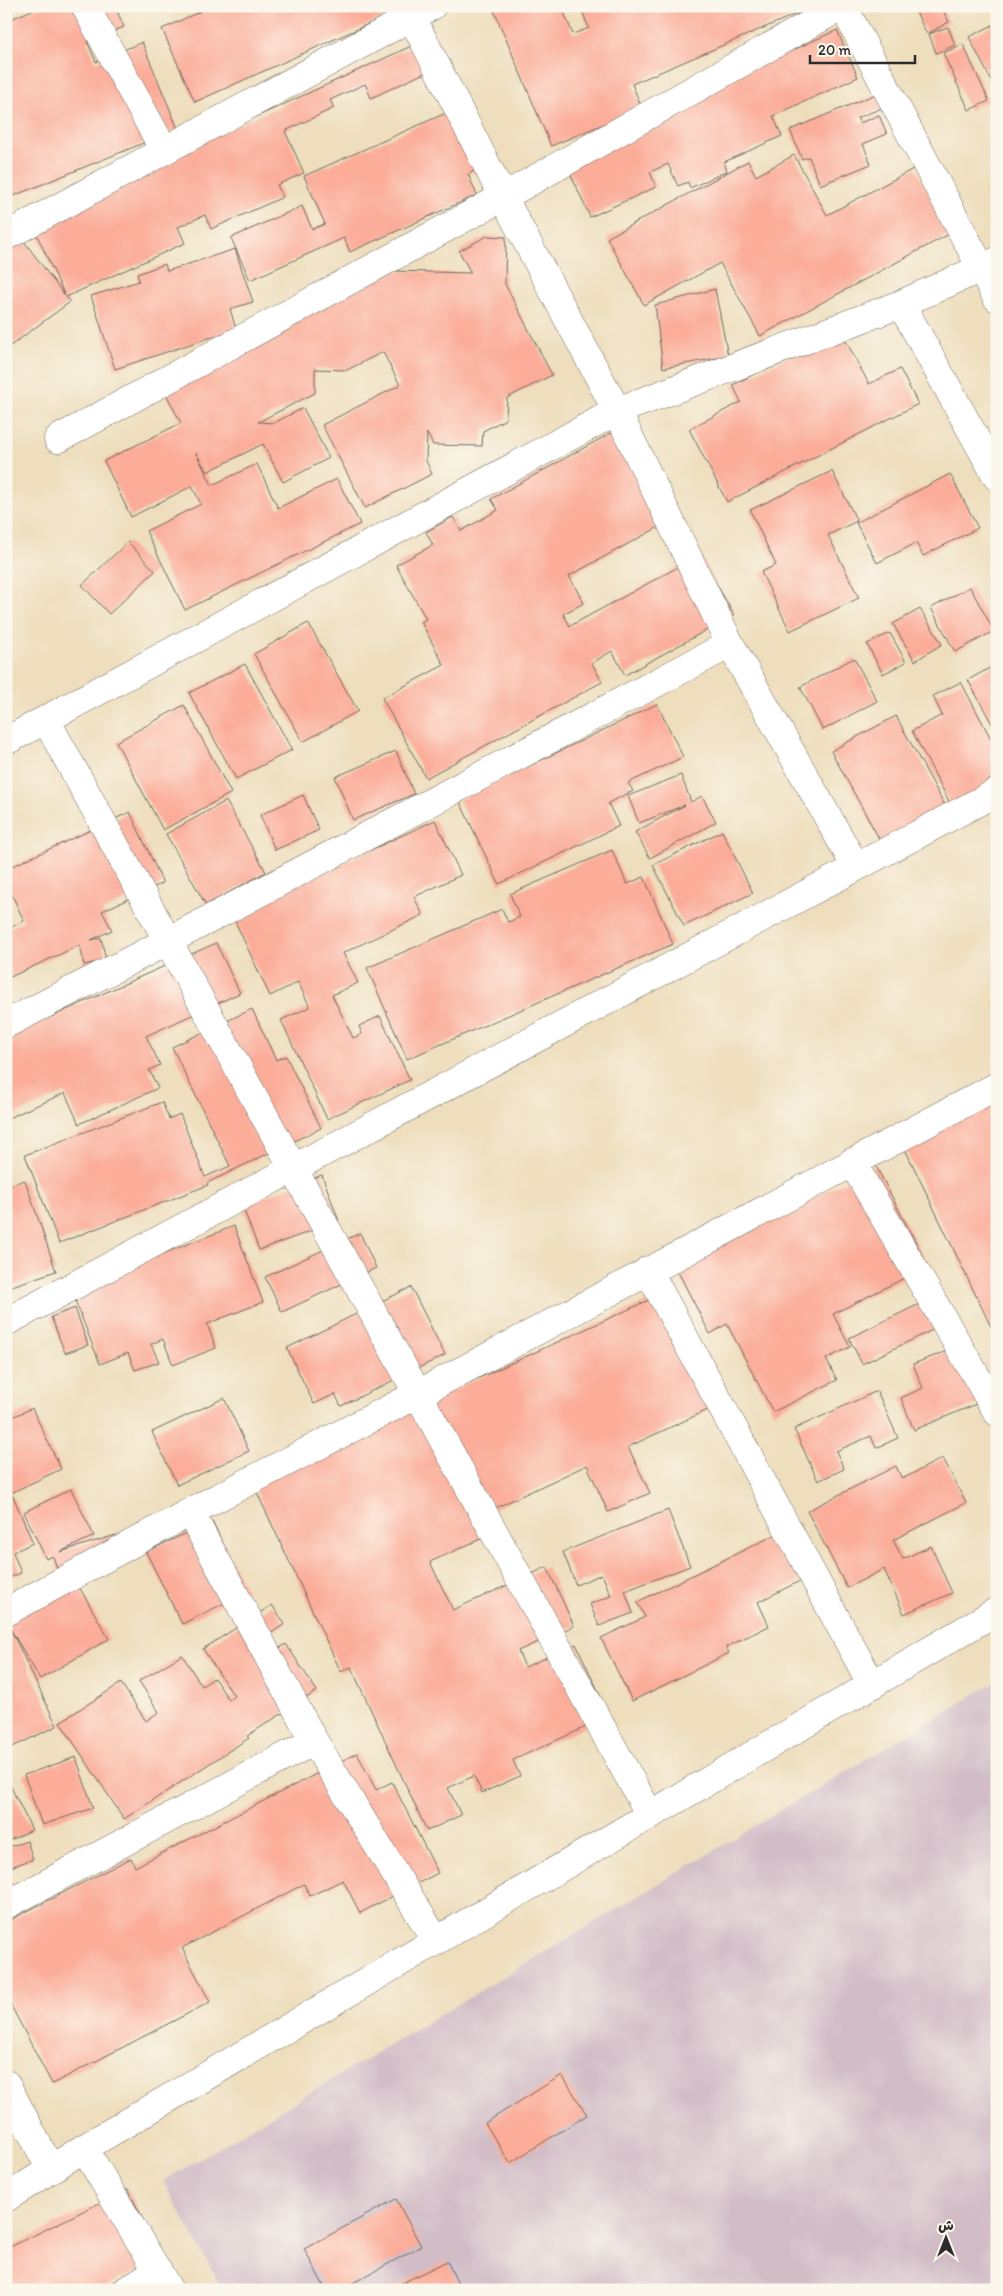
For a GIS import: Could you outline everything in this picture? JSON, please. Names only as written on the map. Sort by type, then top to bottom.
[{"type":"street","points":[[85,6],[164,150]]},
{"type":"street","points":[[58,439],[503,197],[842,6],[989,266],[997,298]]},
{"type":"street","points":[[6,236],[417,10],[503,197],[617,411],[730,644],[856,867]]},
{"type":"street","points":[[6,741],[617,411],[900,304],[989,266]]},
{"type":"street","points":[[900,304],[997,477]]},
{"type":"street","points":[[6,1024],[168,942],[730,644]]},
{"type":"street","points":[[46,720],[291,1169],[418,1394],[650,1815]]},
{"type":"street","points":[[6,1322],[997,792]]},
{"type":"street","points":[[6,1612],[190,1512],[418,1394],[997,1086]]},
{"type":"street","points":[[852,1162],[988,1375],[997,1412]]},
{"type":"street","points":[[648,1270],[872,1685]]},
{"type":"street","points":[[190,1512],[314,1741],[436,1941]]},
{"type":"street","points":[[6,2198],[84,2148],[997,1611]]},
{"type":"street","points":[[6,1905],[314,1741]]},
{"type":"street","points":[[6,2084],[51,2170]]},
{"type":"street","points":[[84,2148],[164,2280],[127,2290]]},
{"type":"shaded area","points":[[997,1681],[997,2290],[223,2290],[163,2181]]},
{"type":"building","points":[[42,6],[115,6],[124,27],[87,41],[96,62],[142,42],[178,129],[6,199],[6,21]]},
{"type":"building","points":[[212,6],[379,6],[384,17],[195,102],[162,29]]},
{"type":"building","points":[[492,6],[561,6],[573,34],[589,28],[580,6],[815,6],[632,84],[642,108],[551,146]]},
{"type":"building","points":[[913,6],[941,6],[949,22],[927,34]]},
{"type":"building","points":[[952,6],[963,6],[954,11]]},
{"type":"building","points":[[997,23],[997,92],[969,37]]},
{"type":"building","points":[[948,27],[955,45],[936,53],[929,34]]},
{"type":"building","points":[[837,30],[858,77],[773,116],[782,136],[724,162],[727,171],[690,188],[688,182],[678,186],[668,164],[650,172],[656,187],[590,217],[562,155]]},
{"type":"building","points":[[418,43],[431,70],[371,98],[365,84],[330,100],[334,108],[285,131],[304,173],[277,185],[283,197],[211,229],[205,215],[178,227],[185,243],[66,297],[70,302],[6,349],[6,253],[23,240],[65,296],[30,220]]},
{"type":"building","points":[[963,44],[989,101],[969,110],[943,53]]},
{"type":"building","points":[[876,94],[882,108],[857,118],[860,123],[879,115],[887,134],[863,144],[871,164],[820,185],[809,157],[802,159],[790,130]]},
{"type":"building","points":[[464,105],[490,164],[468,174],[477,195],[350,252],[344,238],[250,280],[231,238],[302,206],[312,229],[325,224],[304,176]]},
{"type":"building","points":[[794,155],[827,215],[915,168],[951,233],[760,336],[720,263],[644,305],[607,238],[748,161],[756,176]]},
{"type":"building","points":[[487,236],[506,237],[505,284],[552,375],[507,398],[506,419],[483,431],[482,446],[433,445],[427,433],[426,461],[432,474],[365,508],[322,425],[400,385],[383,352],[347,370],[315,369],[315,393],[258,422],[274,423],[303,408],[329,458],[283,482],[263,444],[207,472],[196,453],[212,485],[257,464],[278,508],[337,479],[360,524],[185,610],[146,531],[201,504],[192,486],[131,517],[104,461],[181,423],[163,388],[393,271],[471,273],[459,251]]},
{"type":"building","points":[[235,249],[253,302],[230,309],[236,329],[115,369],[91,296],[139,281],[137,274],[165,264],[167,271]]},
{"type":"building","points":[[715,289],[728,356],[663,368],[655,305]]},
{"type":"building","points":[[840,330],[869,384],[900,369],[918,404],[727,502],[689,429],[741,402],[733,385]]},
{"type":"building","points":[[622,427],[668,522],[569,576],[584,603],[563,614],[570,626],[700,555],[734,615],[625,675],[612,651],[592,663],[602,682],[426,778],[382,698],[444,665],[421,622],[426,619],[396,565],[433,545],[426,532],[453,517],[461,531],[498,510],[491,499]]},
{"type":"building","points":[[832,471],[857,521],[828,535],[859,598],[790,631],[761,572],[776,565],[750,510]]},
{"type":"building","points":[[950,474],[978,528],[923,556],[916,543],[877,563],[856,523]]},
{"type":"building","points":[[128,542],[155,571],[109,614],[82,585]]},
{"type":"building","points":[[970,587],[994,631],[955,652],[931,608]]},
{"type":"building","points":[[920,609],[942,644],[915,661],[893,624]]},
{"type":"building","points":[[308,623],[358,711],[303,742],[254,654]]},
{"type":"building","points":[[890,633],[906,662],[883,674],[867,644]]},
{"type":"building","points":[[854,658],[877,701],[823,730],[800,687]]},
{"type":"building","points":[[245,664],[292,750],[236,779],[189,693]]},
{"type":"building","points":[[997,664],[997,733],[968,680]]},
{"type":"building","points":[[961,682],[997,750],[997,781],[951,805],[912,731],[942,715],[933,696]]},
{"type":"building","points":[[657,704],[683,757],[628,783],[633,791],[608,803],[619,826],[499,884],[459,800]]},
{"type":"building","points":[[184,705],[231,793],[163,830],[116,742]]},
{"type":"building","points":[[896,716],[947,809],[882,844],[831,751]]},
{"type":"building","points":[[396,751],[414,794],[353,820],[335,777]]},
{"type":"building","points":[[681,775],[691,802],[702,796],[716,822],[650,858],[635,832],[685,805],[639,823],[628,796]]},
{"type":"building","points":[[303,795],[319,830],[275,850],[260,815]]},
{"type":"building","points":[[226,801],[266,872],[206,905],[166,834]]},
{"type":"building","points":[[130,812],[163,883],[102,911],[112,930],[91,940],[101,938],[106,960],[84,965],[80,945],[6,979],[6,930],[24,921],[6,882],[6,869]]},
{"type":"building","points":[[435,820],[461,875],[414,897],[423,915],[343,953],[358,983],[332,995],[353,1038],[362,1034],[359,1026],[380,1016],[410,1080],[327,1119],[281,1020],[310,1007],[298,982],[270,996],[232,915]]},
{"type":"building","points":[[722,831],[753,893],[684,926],[653,865]]},
{"type":"building","points":[[612,850],[627,884],[644,877],[673,944],[407,1059],[367,968],[502,909],[508,922],[520,917],[510,894]]},
{"type":"building","points":[[216,943],[240,993],[146,1036],[160,1065],[149,1070],[158,1088],[79,1124],[65,1093],[6,1119],[6,1037]]},
{"type":"building","points":[[252,1009],[276,1060],[286,1056],[321,1128],[207,1183],[208,1185],[59,1243],[25,1155],[162,1102],[169,1119],[180,1114],[205,1177],[230,1166],[172,1047]]},
{"type":"building","points":[[997,1102],[997,1339],[904,1147]]},
{"type":"building","points":[[876,1166],[928,1266],[833,1314],[850,1347],[826,1359],[837,1380],[773,1412],[727,1324],[710,1334],[676,1268]]},
{"type":"building","points":[[322,1175],[339,1221],[259,1250],[242,1205]]},
{"type":"building","points":[[25,1180],[56,1271],[6,1288],[6,1186]]},
{"type":"building","points":[[234,1226],[263,1302],[207,1324],[216,1348],[173,1365],[163,1339],[151,1344],[159,1362],[135,1370],[128,1353],[100,1364],[71,1290]]},
{"type":"building","points":[[360,1233],[376,1268],[282,1312],[265,1277]]},
{"type":"building","points":[[411,1287],[445,1355],[341,1406],[335,1394],[314,1404],[287,1348]]},
{"type":"building","points":[[660,1295],[712,1408],[628,1447],[650,1493],[608,1512],[587,1465],[489,1511],[498,1531],[430,1562],[453,1610],[547,1567],[574,1626],[518,1651],[525,1667],[576,1644],[610,1716],[513,1760],[520,1776],[482,1793],[474,1776],[448,1788],[461,1815],[427,1831],[351,1667],[341,1672],[252,1482]]},
{"type":"building","points":[[934,1297],[947,1323],[862,1364],[849,1338]]},
{"type":"building","points":[[75,1308],[88,1345],[65,1353],[51,1317]]},
{"type":"building","points":[[963,1345],[986,1400],[914,1430],[901,1398],[923,1388],[913,1364]]},
{"type":"building","points":[[6,1384],[11,1394],[6,1396]]},
{"type":"building","points":[[877,1391],[898,1438],[876,1448],[871,1436],[836,1451],[844,1469],[818,1481],[794,1429]]},
{"type":"building","points":[[224,1398],[249,1451],[177,1485],[152,1432]]},
{"type":"building","points":[[32,1408],[61,1469],[11,1493],[6,1484],[6,1420]]},
{"type":"building","points":[[943,1458],[966,1503],[893,1540],[903,1559],[931,1546],[952,1593],[904,1614],[884,1569],[847,1588],[807,1511],[896,1466],[902,1479]]},
{"type":"building","points":[[71,1489],[94,1536],[60,1552],[116,1535],[124,1563],[61,1582],[53,1556],[46,1559],[24,1512]]},
{"type":"building","points":[[13,1496],[33,1543],[13,1552],[21,1573],[6,1579],[6,1499]]},
{"type":"building","points":[[668,1510],[690,1566],[625,1591],[633,1613],[599,1626],[590,1604],[611,1596],[602,1574],[576,1585],[563,1552]]},
{"type":"building","points":[[212,1521],[247,1592],[182,1624],[146,1552]]},
{"type":"building","points":[[783,1531],[806,1578],[758,1602],[769,1626],[726,1647],[729,1653],[632,1701],[601,1638],[645,1617],[637,1602]]},
{"type":"building","points":[[77,1583],[109,1639],[40,1679],[11,1630],[57,1726],[6,1750],[7,1623]]},
{"type":"building","points":[[272,1605],[285,1624],[259,1641],[269,1655],[286,1644],[317,1691],[247,1736],[249,1738],[124,1819],[60,1722],[121,1683],[146,1721],[159,1712],[139,1681],[182,1655],[202,1686],[214,1678],[229,1700],[234,1696],[203,1649]]},
{"type":"building","points":[[357,1753],[376,1790],[392,1782],[438,1873],[360,1913],[343,1880],[310,1896],[304,1884],[182,1948],[210,2002],[52,2084],[6,1996],[6,1945],[10,1943],[6,1934],[6,1922],[131,1858],[135,1867]]},
{"type":"building","points":[[76,1757],[93,1808],[42,1825],[24,1775]]},
{"type":"building","points":[[6,1777],[32,1830],[6,1842]]},
{"type":"building","points":[[27,1841],[33,1859],[8,1868],[13,1884],[6,1886],[6,1848]]},
{"type":"building","points":[[562,2075],[587,2115],[510,2163],[485,2123]]},
{"type":"building","points":[[128,2189],[162,2258],[98,2290],[6,2290],[6,2249]]},
{"type":"building","points":[[396,2199],[421,2246],[340,2290],[326,2290],[304,2249]]},
{"type":"building","points":[[447,2261],[461,2290],[388,2290]]}]
